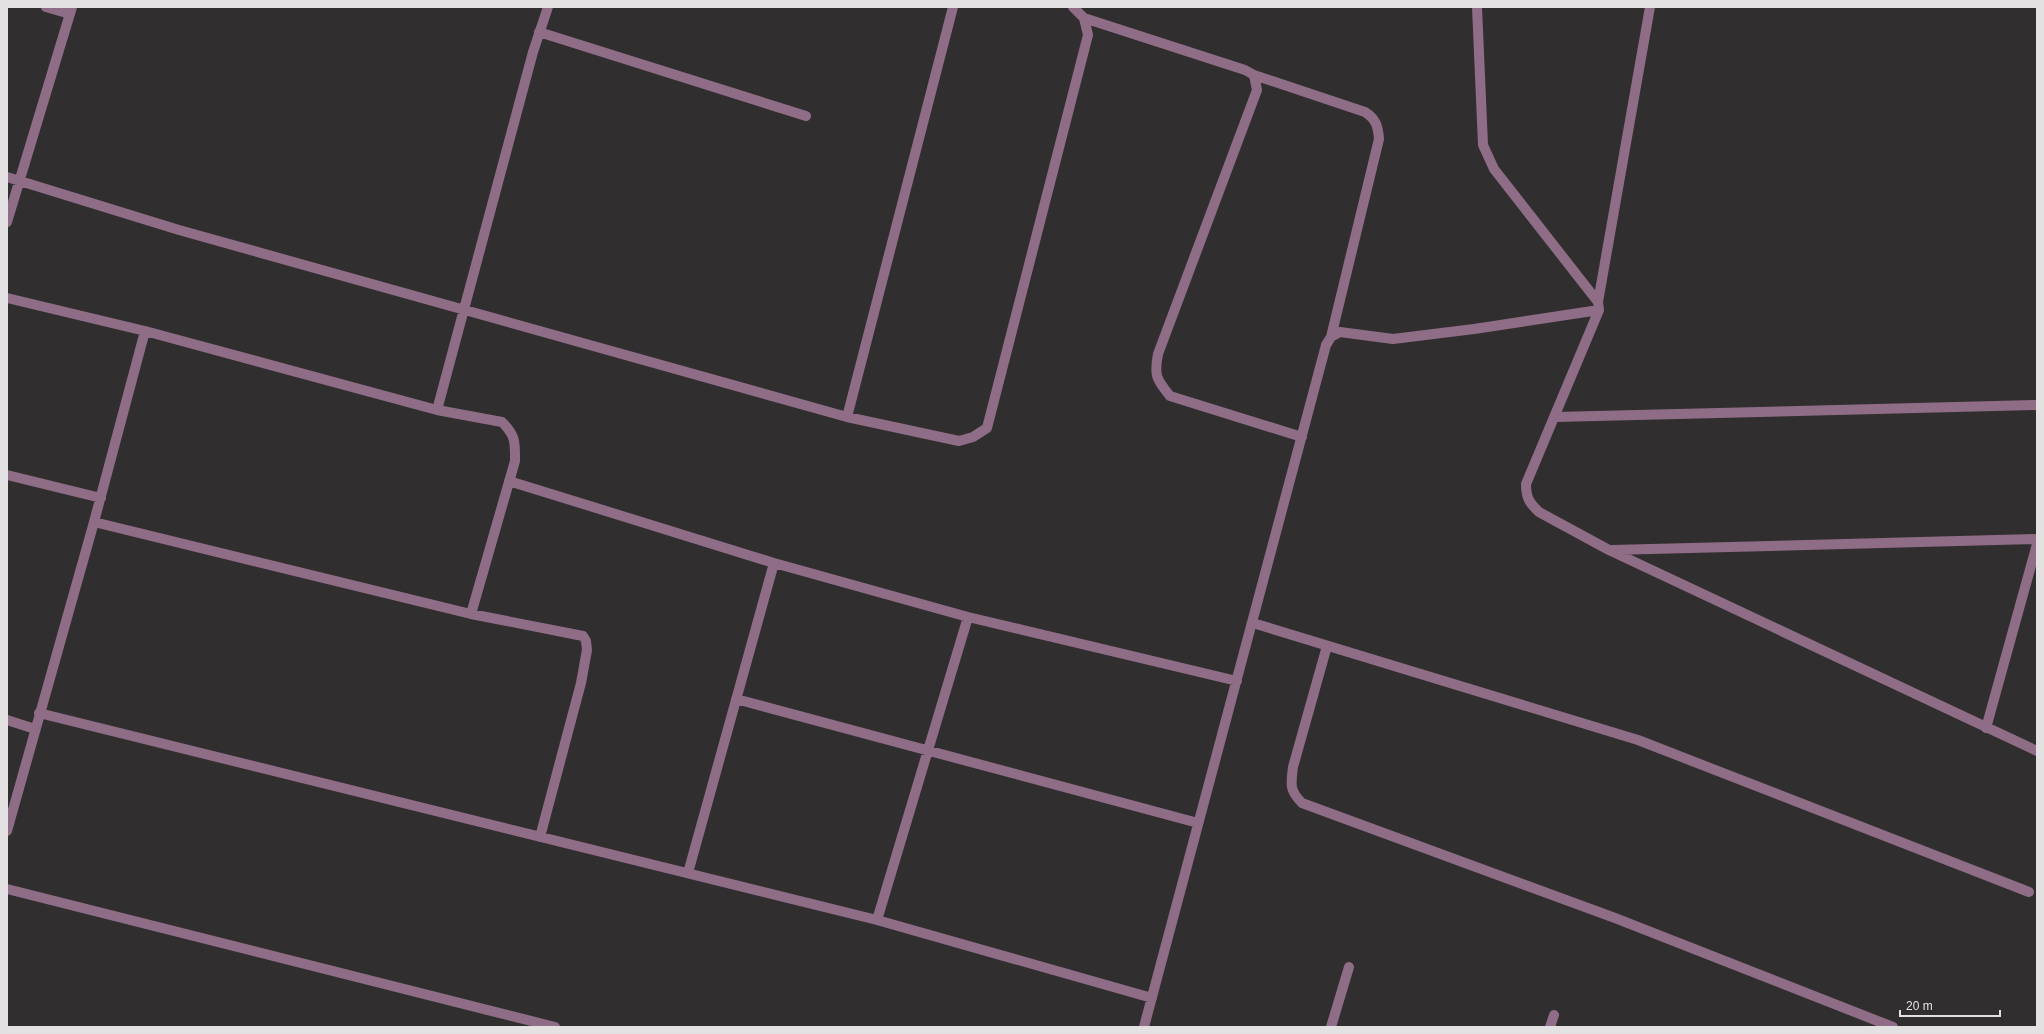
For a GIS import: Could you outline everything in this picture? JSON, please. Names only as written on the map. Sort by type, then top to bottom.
[{"type":"street","points":[[7,222],[71,10],[46,7]]},
{"type":"street","points":[[437,410],[539,32],[548,7]]},
{"type":"street","points":[[847,417],[953,7]]},
{"type":"street","points":[[1073,7],[1084,18],[1246,70],[1254,76],[1364,112],[1374,118],[1378,126],[1380,139],[1331,337],[1326,345],[1144,1027]]},
{"type":"street","points":[[1477,7],[1483,145],[1494,169],[1598,306]]},
{"type":"street","points":[[1650,7],[1598,306],[1555,417],[1526,484],[1526,495],[1530,504],[1539,512],[1609,550],[2037,751]]},
{"type":"street","points":[[7,177],[179,230],[847,417],[959,441],[973,437],[987,428],[1088,35],[1084,18]]},
{"type":"street","points":[[539,32],[806,116]]},
{"type":"street","points":[[1254,76],[1257,90],[1158,354],[1155,371],[1160,384],[1170,396],[1302,437]]},
{"type":"street","points":[[7,298],[145,331],[437,410],[502,422],[514,438],[515,461],[471,614]]},
{"type":"street","points":[[1331,337],[1340,332],[1350,332],[1393,339],[1598,306]]},
{"type":"street","points":[[7,831],[39,713],[101,498],[145,331]]},
{"type":"street","points":[[1555,417],[2037,405]]},
{"type":"street","points":[[7,475],[101,498]]},
{"type":"street","points":[[509,481],[774,563],[968,616],[1237,681]]},
{"type":"street","points":[[94,522],[471,614],[585,638],[587,650],[581,683],[540,837]]},
{"type":"street","points":[[1609,550],[2037,538]]},
{"type":"street","points":[[1986,728],[2037,544]]},
{"type":"street","points":[[688,873],[774,563]]},
{"type":"street","points":[[877,920],[968,616]]},
{"type":"street","points":[[1253,623],[1638,740],[2029,892]]},
{"type":"street","points":[[1327,646],[1293,767],[1291,786],[1294,795],[1302,803],[1615,918],[1893,1027]]},
{"type":"street","points":[[736,699],[1198,823]]},
{"type":"street","points":[[39,713],[877,920],[1152,998]]},
{"type":"street","points":[[7,720],[35,729]]},
{"type":"street","points":[[7,889],[555,1027]]},
{"type":"street","points":[[1331,1027],[1349,967]]},
{"type":"street","points":[[1550,1027],[1554,1015]]}]
